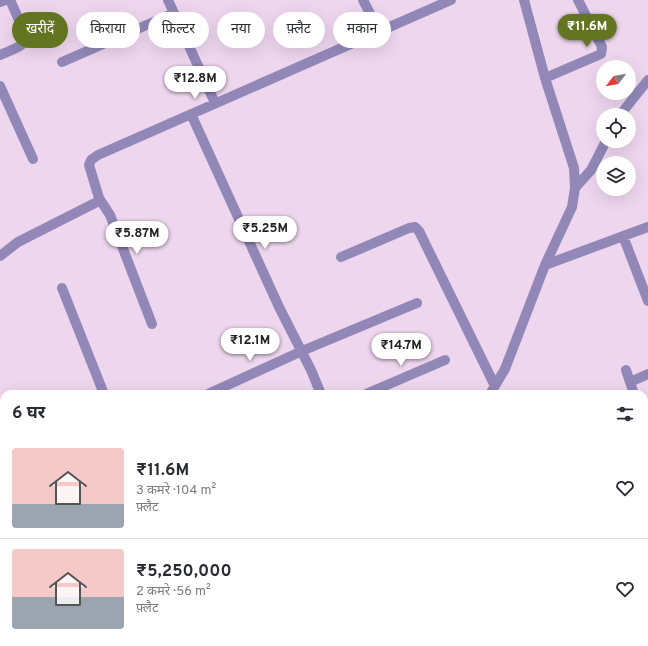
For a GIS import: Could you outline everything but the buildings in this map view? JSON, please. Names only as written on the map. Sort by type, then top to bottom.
[{"type":"street","points":[[0,2],[5,0]]},
{"type":"street","points":[[0,55],[22,45],[26,42],[27,38],[10,0]]},
{"type":"street","points":[[168,0],[174,12]]},
{"type":"street","points":[[364,0],[370,12]]},
{"type":"street","points":[[391,26],[451,0]]},
{"type":"street","points":[[492,390],[505,369],[545,265],[572,207],[576,188],[574,168],[544,78],[524,0]]},
{"type":"street","points":[[544,78],[601,54],[602,47],[578,0]]},
{"type":"street","points":[[62,62],[148,24]]},
{"type":"street","points":[[190,48],[215,103]]},
{"type":"street","points":[[152,324],[110,215],[99,198],[89,165],[91,160],[98,155],[340,48]]},
{"type":"street","points":[[626,108],[648,80]]},
{"type":"street","points":[[0,86],[33,159]]},
{"type":"street","points":[[191,114],[278,307],[302,351],[318,390]]},
{"type":"street","points":[[576,188],[591,170],[602,148]]},
{"type":"street","points":[[0,256],[18,242],[91,205],[99,198]]},
{"type":"street","points":[[341,257],[409,228],[415,227],[419,231],[492,390]]},
{"type":"street","points":[[545,265],[648,227]]},
{"type":"street","points":[[623,236],[648,301]]},
{"type":"street","points":[[62,288],[102,390]]},
{"type":"street","points":[[217,390],[302,351],[417,303]]},
{"type":"street","points":[[375,390],[445,360]]},
{"type":"street","points":[[626,370],[633,390]]},
{"type":"street","points":[[630,382],[648,374]]}]
